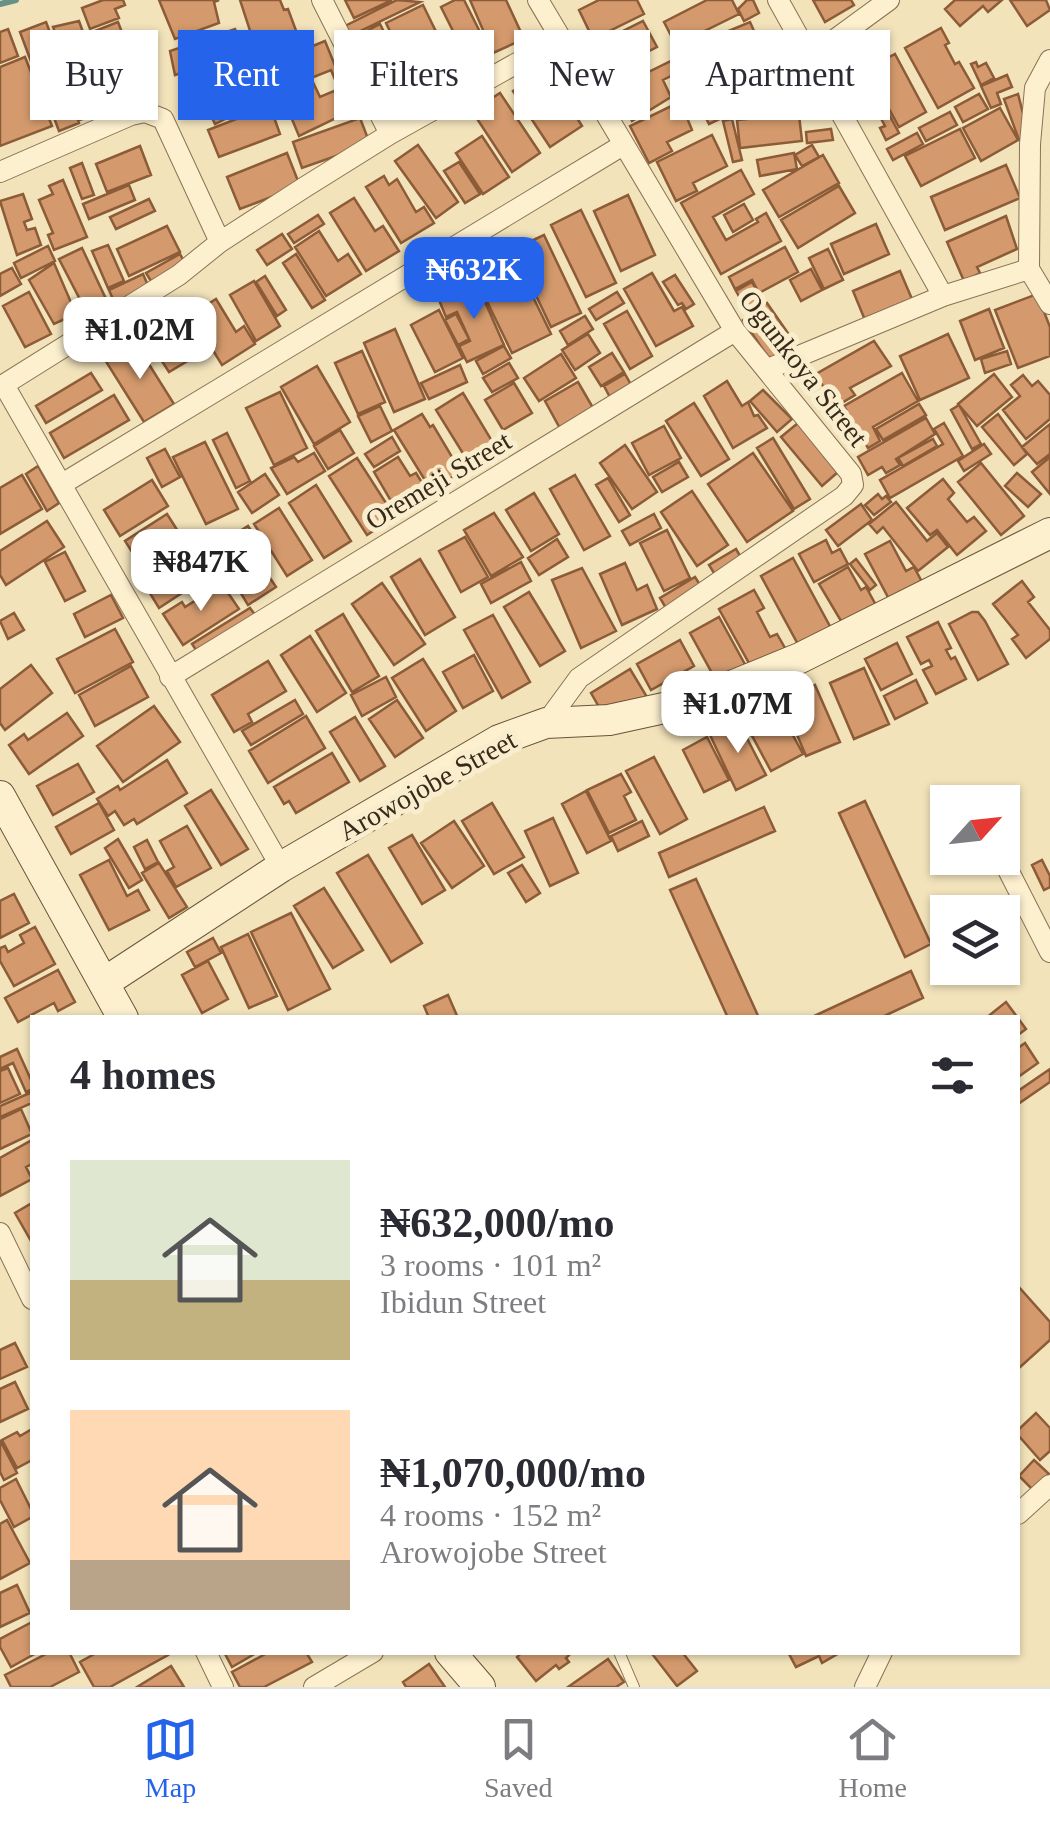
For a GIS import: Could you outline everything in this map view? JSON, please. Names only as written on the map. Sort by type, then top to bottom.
[{"type":"street","points":[[322,0],[390,134]]},
{"type":"street","name":"Ogunkoya Street","points":[[538,0],[555,30]]},
{"type":"street","points":[[778,0],[795,30]]},
{"type":"street","points":[[849,30],[889,0]]},
{"type":"street","points":[[1050,60],[1034,88],[1030,144],[1030,269],[1050,304]]},
{"type":"street","points":[[280,867],[2,386],[390,134],[514,65]]},
{"type":"street","points":[[0,172],[145,112],[163,118],[220,242]]},
{"type":"street","name":"Ogunkoya Street","points":[[546,723],[579,678],[844,496],[854,485],[852,474],[735,331],[608,120]]},
{"type":"street","points":[[845,120],[943,296]]},
{"type":"street","points":[[62,484],[623,145]]},
{"type":"street","points":[[768,369],[943,296],[1030,269]]},
{"type":"street","name":"Oremeji Street","points":[[170,676],[735,331]]},
{"type":"street","name":"Arowojobe Street","points":[[105,982],[280,867],[499,740],[546,723],[610,720],[730,688],[800,658],[1050,533]]},
{"type":"street","points":[[0,796],[122,1015]]},
{"type":"street","points":[[1011,875],[1050,952]]},
{"type":"street","points":[[0,1233],[30,1295]]},
{"type":"street","points":[[1020,1512],[1050,1485]]},
{"type":"street","points":[[207,1655],[223,1687]]},
{"type":"street","points":[[314,1687],[368,1655]]},
{"type":"street","points":[[453,1655],[480,1687]]},
{"type":"street","points":[[865,1687],[881,1655]]},
{"type":"lane","points":[[620,1655],[634,1687]]},
{"type":"building","points":[[103,0],[123,0],[125,5],[115,9],[119,18],[90,29],[82,8]]},
{"type":"building","points":[[159,0],[219,0],[214,2],[219,23],[200,30],[178,30],[175,39]]},
{"type":"building","points":[[240,0],[280,0],[296,30],[250,30]]},
{"type":"building","points":[[345,0],[392,0],[354,18]]},
{"type":"building","points":[[397,0],[420,2],[362,30],[347,30],[345,26]]},
{"type":"building","points":[[464,0],[479,30],[452,30],[441,7]]},
{"type":"building","points":[[470,0],[506,0],[520,30],[514,30],[514,44],[494,53],[494,30],[483,30]]},
{"type":"building","points":[[599,0],[637,0],[644,14],[611,30],[589,30],[579,10]]},
{"type":"building","points":[[707,0],[732,0],[739,14],[706,30],[670,30],[670,34],[664,22]]},
{"type":"building","points":[[747,0],[753,0],[759,13],[744,21],[738,9]]},
{"type":"building","points":[[813,0],[851,0],[854,5],[825,22]]},
{"type":"building","points":[[955,0],[1002,0],[988,12],[983,6],[960,26],[945,9]]},
{"type":"building","points":[[1010,0],[1046,0],[1050,10],[1027,26]]},
{"type":"building","points":[[423,5],[435,30],[389,30],[386,23]]},
{"type":"building","points":[[79,21],[82,30],[54,30],[53,27]]},
{"type":"building","points":[[643,21],[648,30],[625,30]]},
{"type":"building","points":[[46,22],[49,30],[30,30],[30,59],[20,32]]},
{"type":"building","points":[[118,22],[121,30],[98,30]]},
{"type":"building","points":[[750,22],[754,30],[731,30]]},
{"type":"building","points":[[941,28],[955,64],[959,62],[974,88],[938,108],[905,48]]},
{"type":"building","points":[[8,29],[18,56],[0,63],[0,32]]},
{"type":"building","points":[[325,41],[334,63],[334,77],[331,70],[314,77],[314,46]]},
{"type":"building","points":[[178,48],[175,75],[170,51]]},
{"type":"building","points":[[895,54],[926,112],[899,127],[890,111],[890,57]]},
{"type":"building","points":[[25,57],[30,70],[30,120],[50,120],[52,126],[0,146],[0,67]]},
{"type":"building","points":[[670,61],[670,76],[663,80],[670,98],[650,110],[650,71]]},
{"type":"building","points":[[976,62],[978,67],[986,63],[994,78],[981,85],[971,64]]},
{"type":"building","points":[[1007,75],[1012,87],[997,93],[1001,104],[991,108],[981,86]]},
{"type":"building","points":[[314,84],[320,97],[334,91],[334,119],[299,136],[292,120],[314,120]]},
{"type":"building","points":[[500,93],[514,120],[518,120],[540,153],[512,172],[478,120],[494,120],[494,97]]},
{"type":"building","points":[[979,94],[988,109],[963,122],[955,107]]},
{"type":"building","points":[[1018,94],[1029,137],[1019,140],[1004,99]]},
{"type":"building","points":[[670,107],[670,120],[688,120],[692,130],[667,142],[672,151],[649,163],[630,126],[650,120],[650,116]]},
{"type":"building","points":[[1000,108],[1018,140],[981,161],[963,128]]},
{"type":"building","points":[[950,112],[957,125],[926,141],[919,128]]},
{"type":"building","points":[[890,116],[899,133],[886,140],[880,128],[885,126],[882,120],[890,120]]},
{"type":"building","points":[[55,120],[78,120],[79,123],[59,131]]},
{"type":"building","points":[[234,120],[275,120],[280,134],[219,157],[208,130]]},
{"type":"building","points":[[361,120],[370,144],[302,168],[293,142]]},
{"type":"building","points":[[532,120],[578,120],[582,126],[550,147]]},
{"type":"building","points":[[732,120],[742,160],[733,162],[723,121]]},
{"type":"building","points":[[737,120],[800,120],[802,141],[740,148]]},
{"type":"building","points":[[831,129],[833,140],[807,143],[806,132]]},
{"type":"building","points":[[960,129],[975,158],[921,186],[905,156]]},
{"type":"building","points":[[917,133],[923,144],[893,160],[887,149]]},
{"type":"building","points":[[712,135],[727,166],[693,183],[697,191],[676,201],[657,162]]},
{"type":"building","points":[[482,136],[509,177],[483,194],[456,153]]},
{"type":"building","points":[[418,145],[458,202],[436,218],[395,161]]},
{"type":"building","points":[[812,145],[819,157],[802,166],[795,155]]},
{"type":"building","points":[[140,146],[151,175],[107,192],[96,164]]},
{"type":"building","points":[[287,153],[300,186],[240,209],[227,177]]},
{"type":"building","points":[[794,153],[797,169],[760,176],[757,160]]},
{"type":"building","points":[[823,155],[839,183],[779,217],[763,190]]},
{"type":"building","points":[[459,162],[480,194],[465,203],[444,171]]},
{"type":"building","points":[[82,163],[94,195],[82,199],[70,168]]},
{"type":"building","points":[[1006,165],[1020,198],[945,230],[931,197]]},
{"type":"building","points":[[741,170],[754,194],[713,217],[726,240],[766,213],[781,241],[721,274],[681,203]]},
{"type":"building","points":[[384,176],[389,185],[397,179],[416,212],[424,207],[434,223],[401,243],[366,187]]},
{"type":"building","points":[[63,180],[87,237],[54,250],[48,235],[53,233],[39,200],[53,194],[49,186]]},
{"type":"building","points":[[129,185],[135,200],[89,219],[83,204]]},
{"type":"building","points":[[839,186],[855,213],[798,248],[781,220]]},
{"type":"building","points":[[23,194],[32,219],[24,222],[27,230],[35,228],[41,245],[17,255],[0,201]]},
{"type":"building","points":[[628,195],[655,255],[621,271],[594,211]]},
{"type":"building","points":[[354,198],[375,231],[383,226],[399,251],[366,271],[330,213]]},
{"type":"building","points":[[149,199],[155,211],[116,229],[110,217]]},
{"type":"building","points":[[744,204],[753,220],[733,232],[724,215]]},
{"type":"building","points":[[581,210],[616,283],[586,297],[551,225]]},
{"type":"building","points":[[318,215],[324,224],[294,243],[288,234]]},
{"type":"building","points":[[1006,216],[1017,249],[977,267],[980,273],[964,281],[947,242]]},
{"type":"building","points":[[876,224],[889,254],[844,274],[831,244]]},
{"type":"building","points":[[167,226],[180,252],[129,276],[117,249]]},
{"type":"building","points":[[319,231],[338,261],[348,254],[361,274],[326,296],[295,247]]},
{"type":"building","points":[[282,234],[292,249],[267,265],[257,250]]},
{"type":"building","points":[[544,235],[581,313],[551,327],[514,249]]},
{"type":"building","points":[[108,245],[124,281],[108,288],[92,251]]},
{"type":"building","points":[[48,246],[55,261],[21,278],[14,263]]},
{"type":"building","points":[[785,247],[798,272],[759,293],[752,280],[735,289],[729,277]]},
{"type":"building","points":[[82,248],[106,299],[85,309],[59,259]]},
{"type":"building","points":[[828,249],[843,280],[824,289],[809,258]]},
{"type":"building","points":[[180,254],[187,267],[154,286],[146,273]]},
{"type":"building","points":[[296,254],[325,300],[312,308],[283,263]]},
{"type":"building","points":[[54,263],[76,314],[54,324],[29,280]]},
{"type":"building","points":[[518,266],[551,334],[512,353],[479,285]]},
{"type":"building","points":[[12,268],[21,284],[0,296],[0,274]]},
{"type":"building","points":[[811,269],[822,290],[801,301],[790,280]]},
{"type":"building","points":[[900,271],[912,299],[865,320],[853,291]]},
{"type":"building","points":[[652,273],[674,311],[682,307],[693,326],[656,346],[624,289]]},
{"type":"building","points":[[143,274],[150,290],[116,306],[109,290]]},
{"type":"building","points":[[675,275],[694,304],[686,309],[682,303],[678,305],[663,282]]},
{"type":"building","points":[[265,276],[286,310],[277,316],[256,282]]},
{"type":"building","points":[[254,281],[280,326],[256,341],[230,295]]},
{"type":"building","points":[[752,282],[764,304],[748,312],[736,291]]},
{"type":"building","points":[[477,284],[504,345],[467,362],[459,346],[470,341],[457,312],[446,317],[439,300]]},
{"type":"building","points":[[29,292],[51,334],[25,347],[3,306]]},
{"type":"building","points":[[617,292],[624,303],[596,320],[589,309]]},
{"type":"building","points":[[1037,294],[1050,327],[1050,356],[1018,368],[995,310]]},
{"type":"building","points":[[216,299],[236,332],[244,326],[255,344],[222,365],[191,315]]},
{"type":"building","points":[[767,303],[799,349],[774,366],[743,320]]},
{"type":"building","points":[[989,309],[1004,348],[975,360],[960,321]]},
{"type":"building","points":[[439,310],[463,358],[435,372],[411,325]]},
{"type":"building","points":[[627,311],[652,356],[630,369],[604,324]]},
{"type":"building","points":[[456,314],[469,339],[458,345],[445,320]]},
{"type":"building","points":[[585,316],[593,329],[568,345],[560,331]]},
{"type":"building","points":[[172,322],[194,357],[169,372],[147,338]]},
{"type":"building","points":[[395,329],[425,399],[394,412],[364,343]]},
{"type":"building","points":[[588,334],[600,353],[575,370],[562,350]]},
{"type":"building","points":[[948,334],[969,378],[920,400],[900,356]]},
{"type":"building","points":[[874,341],[891,366],[850,388],[855,395],[835,407],[816,374]]},
{"type":"building","points":[[135,342],[174,404],[144,422],[105,360]]},
{"type":"building","points":[[504,346],[511,358],[483,374],[476,361]]},
{"type":"building","points":[[362,351],[385,402],[358,414],[335,363]]},
{"type":"building","points":[[1007,351],[1011,364],[985,373],[981,359]]},
{"type":"building","points":[[612,353],[624,372],[601,386],[589,367]]},
{"type":"building","points":[[561,354],[576,378],[539,401],[524,378]]},
{"type":"building","points":[[509,363],[518,378],[492,392],[483,378]]},
{"type":"building","points":[[460,365],[467,382],[429,399],[421,383]]},
{"type":"building","points":[[317,366],[350,422],[314,444],[281,387]]},
{"type":"building","points":[[91,373],[102,390],[46,423],[36,406]]},
{"type":"building","points":[[902,373],[918,401],[873,427],[880,441],[868,448],[844,406]]},
{"type":"building","points":[[625,374],[634,390],[613,403],[604,386]]},
{"type":"building","points":[[994,374],[1012,397],[977,426],[958,404]]},
{"type":"building","points":[[1023,375],[1032,386],[1038,381],[1050,395],[1050,419],[1026,439],[1003,410],[1020,396],[1011,385]]},
{"type":"building","points":[[727,381],[742,406],[748,402],[754,416],[758,415],[767,428],[733,448],[704,396]]},
{"type":"building","points":[[578,382],[596,413],[562,432],[545,401]]},
{"type":"building","points":[[514,383],[532,413],[503,430],[485,400]]},
{"type":"building","points":[[763,390],[792,419],[777,432],[750,401]]},
{"type":"building","points":[[280,392],[307,448],[274,465],[246,408]]},
{"type":"building","points":[[463,393],[498,451],[472,468],[436,410]]},
{"type":"building","points":[[114,395],[129,420],[64,458],[50,433]]},
{"type":"building","points":[[694,403],[729,459],[701,476],[666,421]]},
{"type":"building","points":[[919,404],[926,415],[883,440],[876,429]]},
{"type":"building","points":[[959,405],[981,444],[972,449],[951,410]]},
{"type":"building","points":[[380,406],[392,431],[371,442],[358,416]]},
{"type":"building","points":[[422,414],[461,472],[431,490],[394,430]]},
{"type":"building","points":[[998,414],[1027,454],[1014,465],[982,427]]},
{"type":"building","points":[[926,418],[935,434],[896,459],[900,465],[886,473],[882,467],[868,475],[858,457]]},
{"type":"building","points":[[798,423],[838,472],[822,486],[781,437]]},
{"type":"building","points":[[944,423],[963,456],[890,498],[880,480],[943,444],[934,429]]},
{"type":"building","points":[[1050,424],[1050,454],[1037,464],[1022,447]]},
{"type":"building","points":[[664,426],[681,458],[649,475],[632,443]]},
{"type":"building","points":[[340,430],[354,453],[328,469],[314,446]]},
{"type":"building","points":[[227,433],[250,481],[236,488],[213,440]]},
{"type":"building","points":[[392,437],[400,451],[374,467],[365,454]]},
{"type":"building","points":[[773,438],[810,499],[794,509],[757,448]]},
{"type":"building","points":[[933,439],[937,446],[903,466],[898,458]]},
{"type":"building","points":[[205,442],[238,509],[206,524],[173,457]]},
{"type":"building","points":[[984,444],[991,454],[964,471],[958,461]]},
{"type":"building","points":[[625,445],[657,492],[632,509],[600,463]]},
{"type":"building","points":[[165,449],[180,477],[162,487],[147,458]]},
{"type":"building","points":[[314,453],[325,471],[287,494],[271,468],[294,457],[298,462]]},
{"type":"building","points":[[753,453],[793,511],[747,542],[708,484]]},
{"type":"building","points":[[398,457],[410,476],[416,473],[429,494],[398,513],[374,472]]},
{"type":"building","points":[[1050,457],[1050,494],[1032,472]]},
{"type":"building","points":[[357,458],[395,517],[367,535],[329,476]]},
{"type":"building","points":[[679,462],[688,477],[662,492],[653,477]]},
{"type":"building","points":[[981,463],[1024,516],[1001,535],[958,482]]},
{"type":"building","points":[[38,466],[59,503],[47,511],[26,474]]},
{"type":"building","points":[[1017,473],[1041,494],[1028,507],[1005,486]]},
{"type":"building","points":[[265,474],[279,495],[252,513],[238,492]]},
{"type":"building","points":[[22,475],[42,509],[0,534],[0,488]]},
{"type":"building","points":[[575,475],[610,536],[584,550],[550,489]]},
{"type":"building","points":[[608,478],[630,515],[619,522],[596,485]]},
{"type":"building","points":[[943,479],[954,493],[948,499],[967,522],[974,517],[986,531],[957,555],[937,530],[930,535],[907,508]]},
{"type":"building","points":[[152,480],[168,506],[120,536],[104,510]]},
{"type":"building","points":[[316,485],[351,541],[324,558],[289,503]]},
{"type":"building","points":[[692,491],[728,545],[697,566],[661,512]]},
{"type":"building","points":[[534,493],[559,534],[531,551],[506,510]]},
{"type":"building","points":[[878,494],[891,502],[874,515],[865,505]]},
{"type":"building","points":[[896,502],[927,541],[937,533],[948,547],[918,571],[883,527],[877,533],[869,524]]},
{"type":"building","points":[[861,504],[872,520],[838,546],[826,530]]},
{"type":"building","points":[[279,508],[312,560],[287,576],[254,524]]},
{"type":"building","points":[[494,513],[523,557],[491,576],[464,530]]},
{"type":"building","points":[[167,514],[183,539],[141,566],[125,541]]},
{"type":"building","points":[[654,514],[661,528],[630,545],[622,531]]},
{"type":"building","points":[[47,521],[64,547],[6,585],[0,575],[0,551]]},
{"type":"building","points":[[248,526],[264,550],[232,571],[216,546]]},
{"type":"building","points":[[667,530],[690,578],[664,591],[640,543]]},
{"type":"building","points":[[465,537],[488,577],[461,592],[439,551]]},
{"type":"building","points":[[557,539],[568,557],[539,575],[528,558]]},
{"type":"building","points":[[826,540],[832,553],[840,549],[848,564],[814,582],[799,554]]},
{"type":"building","points":[[890,541],[906,571],[914,567],[922,582],[889,599],[865,554]]},
{"type":"building","points":[[204,542],[220,568],[159,608],[143,582]]},
{"type":"building","points":[[736,549],[743,561],[717,578],[709,565]]},
{"type":"building","points":[[65,552],[85,591],[65,601],[45,562]]},
{"type":"building","points":[[793,558],[832,630],[800,648],[761,576]]},
{"type":"building","points":[[420,559],[455,617],[425,635],[391,577]]},
{"type":"building","points":[[856,559],[876,585],[870,590],[850,564]]},
{"type":"building","points":[[258,560],[276,587],[248,605],[231,577]]},
{"type":"building","points":[[521,562],[531,581],[491,603],[481,584]]},
{"type":"building","points":[[625,563],[637,590],[647,585],[657,609],[622,625],[600,574]]},
{"type":"building","points":[[848,567],[877,607],[844,626],[819,584]]},
{"type":"building","points":[[582,568],[616,631],[581,648],[552,580]]},
{"type":"building","points":[[695,577],[702,588],[667,610],[660,598]]},
{"type":"building","points":[[1022,581],[1034,597],[1028,602],[1050,630],[1050,639],[1026,658],[1012,639],[1018,635],[993,604]]},
{"type":"building","points":[[382,583],[425,644],[394,665],[352,604]]},
{"type":"building","points":[[222,584],[239,609],[183,645],[163,614],[182,602],[185,607]]},
{"type":"building","points":[[754,590],[764,608],[757,612],[770,637],[777,634],[789,655],[755,674],[719,609]]},
{"type":"building","points":[[529,592],[565,651],[540,666],[504,607]]},
{"type":"building","points":[[111,595],[123,618],[85,637],[74,614]]},
{"type":"building","points":[[250,608],[258,619],[200,656],[192,644]]},
{"type":"building","points":[[978,612],[985,621],[1008,664],[978,680],[949,624]]},
{"type":"building","points":[[14,613],[24,630],[8,639],[0,621]]},
{"type":"building","points":[[343,614],[379,676],[352,692],[316,631]]},
{"type":"building","points":[[493,615],[530,682],[502,698],[464,630]]},
{"type":"building","points":[[719,617],[747,668],[718,684],[690,633]]},
{"type":"building","points":[[938,622],[951,648],[946,650],[951,659],[955,657],[966,679],[936,694],[923,670],[932,666],[929,660],[921,664],[907,637]]},
{"type":"building","points":[[115,629],[133,662],[75,693],[57,659]]},
{"type":"building","points":[[310,636],[346,693],[317,712],[281,655]]},
{"type":"building","points":[[680,640],[694,666],[651,690],[637,664]]},
{"type":"building","points":[[897,643],[912,674],[881,690],[865,659]]},
{"type":"building","points":[[474,655],[493,691],[463,708],[443,672]]},
{"type":"building","points":[[423,659],[456,711],[426,731],[392,678]]},
{"type":"building","points":[[268,661],[286,691],[248,714],[252,722],[234,732],[212,695]]},
{"type":"building","points":[[31,665],[52,693],[5,730],[0,723],[0,689]]},
{"type":"building","points":[[131,666],[148,697],[95,726],[79,695]]},
{"type":"building","points":[[864,668],[889,724],[854,739],[830,683]]},
{"type":"building","points":[[630,669],[647,697],[607,721],[591,693]]},
{"type":"building","points":[[386,677],[396,697],[362,716],[351,695]]},
{"type":"building","points":[[916,680],[927,703],[895,719],[884,696]]},
{"type":"building","points":[[815,685],[840,742],[806,756],[782,699]]},
{"type":"building","points":[[295,700],[303,714],[251,745],[242,731]]},
{"type":"building","points":[[397,700],[423,738],[395,757],[369,719]]},
{"type":"building","points":[[775,702],[803,754],[771,771],[743,719]]},
{"type":"building","points":[[154,706],[180,742],[123,782],[97,746]]},
{"type":"building","points":[[67,713],[83,736],[29,774],[9,745],[24,734],[28,740]]},
{"type":"building","points":[[306,716],[325,748],[268,783],[249,751]]},
{"type":"building","points":[[355,717],[385,766],[360,781],[330,732]]},
{"type":"building","points":[[738,721],[766,775],[736,790],[710,735]]},
{"type":"building","points":[[707,737],[729,780],[704,792],[683,750]]},
{"type":"building","points":[[332,753],[349,782],[296,813],[289,801],[284,804],[274,787]]},
{"type":"building","points":[[654,757],[687,819],[660,834],[626,771]]},
{"type":"building","points":[[167,760],[187,793],[137,824],[134,819],[124,825],[115,811],[108,816],[97,799],[118,786],[120,790]]},
{"type":"building","points":[[78,764],[94,792],[53,815],[37,786]]},
{"type":"building","points":[[621,774],[631,792],[624,796],[636,820],[609,833],[587,790]]},
{"type":"building","points":[[211,790],[248,849],[221,865],[185,806]]},
{"type":"building","points":[[586,791],[611,841],[587,853],[562,804]]},
{"type":"building","points":[[865,801],[930,944],[905,957],[839,813]]},
{"type":"building","points":[[99,803],[114,830],[71,854],[56,827]]},
{"type":"building","points":[[492,803],[524,857],[494,874],[462,821]]},
{"type":"building","points":[[764,807],[775,831],[669,877],[659,853]]},
{"type":"building","points":[[553,818],[578,873],[550,886],[525,831]]},
{"type":"building","points":[[454,821],[484,866],[452,888],[421,843]]},
{"type":"building","points":[[642,821],[649,836],[618,851],[611,836]]},
{"type":"building","points":[[187,826],[211,868],[176,887],[167,871],[174,867],[160,841]]},
{"type":"building","points":[[412,835],[445,890],[422,904],[389,848]]},
{"type":"building","points":[[118,839],[142,880],[129,888],[105,848]]},
{"type":"building","points":[[147,840],[158,862],[145,869],[134,847]]},
{"type":"building","points":[[368,855],[422,943],[391,962],[337,873]]},
{"type":"building","points":[[109,860],[127,896],[138,890],[149,910],[109,930],[80,875]]},
{"type":"building","points":[[1042,860],[1050,876],[1050,887],[1044,890],[1032,865]]},
{"type":"building","points":[[159,863],[187,907],[169,918],[142,873]]},
{"type":"building","points":[[522,865],[540,893],[526,902],[508,873]]},
{"type":"building","points":[[696,879],[758,1015],[727,1015],[670,890]]},
{"type":"building","points":[[324,888],[363,950],[333,968],[294,906]]},
{"type":"building","points":[[14,894],[29,923],[0,938],[0,901]]},
{"type":"building","points":[[291,913],[330,989],[288,1010],[251,932]]},
{"type":"building","points":[[35,927],[55,964],[14,986],[0,961],[0,948],[5,946],[8,952],[24,943],[20,935]]},
{"type":"building","points":[[248,934],[277,996],[249,1008],[221,947]]},
{"type":"building","points":[[213,938],[221,953],[195,967],[187,952]]},
{"type":"building","points":[[208,961],[228,999],[202,1013],[182,975]]},
{"type":"building","points":[[58,970],[75,1002],[58,1011],[54,1003],[18,1022],[5,998]]},
{"type":"building","points":[[911,971],[923,998],[886,1015],[816,1015]]},
{"type":"building","points":[[448,995],[457,1015],[428,1015],[424,1006]]},
{"type":"building","points":[[1006,1002],[1016,1015],[990,1015]]},
{"type":"building","points":[[1025,1043],[1038,1063],[1020,1076],[1020,1047]]},
{"type":"building","points":[[17,1049],[30,1078],[30,1090],[26,1092],[13,1063],[0,1069],[0,1057]]},
{"type":"building","points":[[8,1068],[20,1094],[0,1103],[0,1071]]},
{"type":"building","points":[[1050,1069],[1050,1082],[1020,1103],[1020,1090]]},
{"type":"building","points":[[30,1093],[30,1104],[0,1117],[0,1106]]},
{"type":"building","points":[[21,1109],[30,1135],[0,1149],[0,1119]]},
{"type":"building","points":[[30,1141],[30,1165],[26,1167],[30,1180],[0,1196],[0,1158]]},
{"type":"building","points":[[30,1204],[30,1239],[15,1213]]},
{"type":"building","points":[[1020,1288],[1050,1322],[1050,1340],[1020,1367]]},
{"type":"building","points":[[15,1343],[27,1367],[0,1379],[0,1350]]},
{"type":"building","points":[[15,1382],[28,1409],[0,1422],[0,1389]]},
{"type":"building","points":[[1036,1413],[1050,1428],[1050,1451],[1040,1460],[1020,1437],[1020,1428]]},
{"type":"building","points":[[30,1430],[30,1461],[17,1468],[2,1440],[17,1432],[20,1436]]},
{"type":"building","points":[[0,1440],[17,1473],[4,1480],[0,1472]]},
{"type":"building","points":[[1034,1460],[1049,1474],[1033,1490],[1020,1475]]},
{"type":"building","points":[[16,1479],[30,1507],[30,1518],[14,1527],[0,1500],[0,1488]]},
{"type":"building","points":[[7,1520],[30,1563],[0,1579],[0,1524]]},
{"type":"building","points":[[17,1585],[30,1613],[0,1627],[0,1593]]},
{"type":"building","points":[[30,1623],[33,1655],[11,1667],[0,1639]]},
{"type":"building","points":[[44,1655],[70,1655],[79,1672],[50,1687],[11,1687],[5,1675]]},
{"type":"building","points":[[93,1655],[168,1655],[110,1687],[94,1687],[80,1662]]},
{"type":"building","points":[[226,1655],[253,1655],[232,1667]]},
{"type":"building","points":[[263,1655],[308,1655],[312,1662],[264,1687],[240,1687],[232,1672]]},
{"type":"building","points":[[569,1655],[569,1662],[559,1669],[556,1665],[536,1681],[517,1657]]},
{"type":"building","points":[[653,1655],[684,1655],[697,1671],[677,1686]]},
{"type":"building","points":[[790,1655],[836,1655],[822,1663],[819,1656],[796,1667]]},
{"type":"building","points":[[608,1659],[624,1682],[616,1687],[568,1687]]},
{"type":"building","points":[[429,1664],[445,1687],[406,1687],[403,1682]]},
{"type":"building","points":[[171,1666],[184,1687],[137,1687]]},
{"type":"waterway","points":[[0,4],[16,0]]}]
